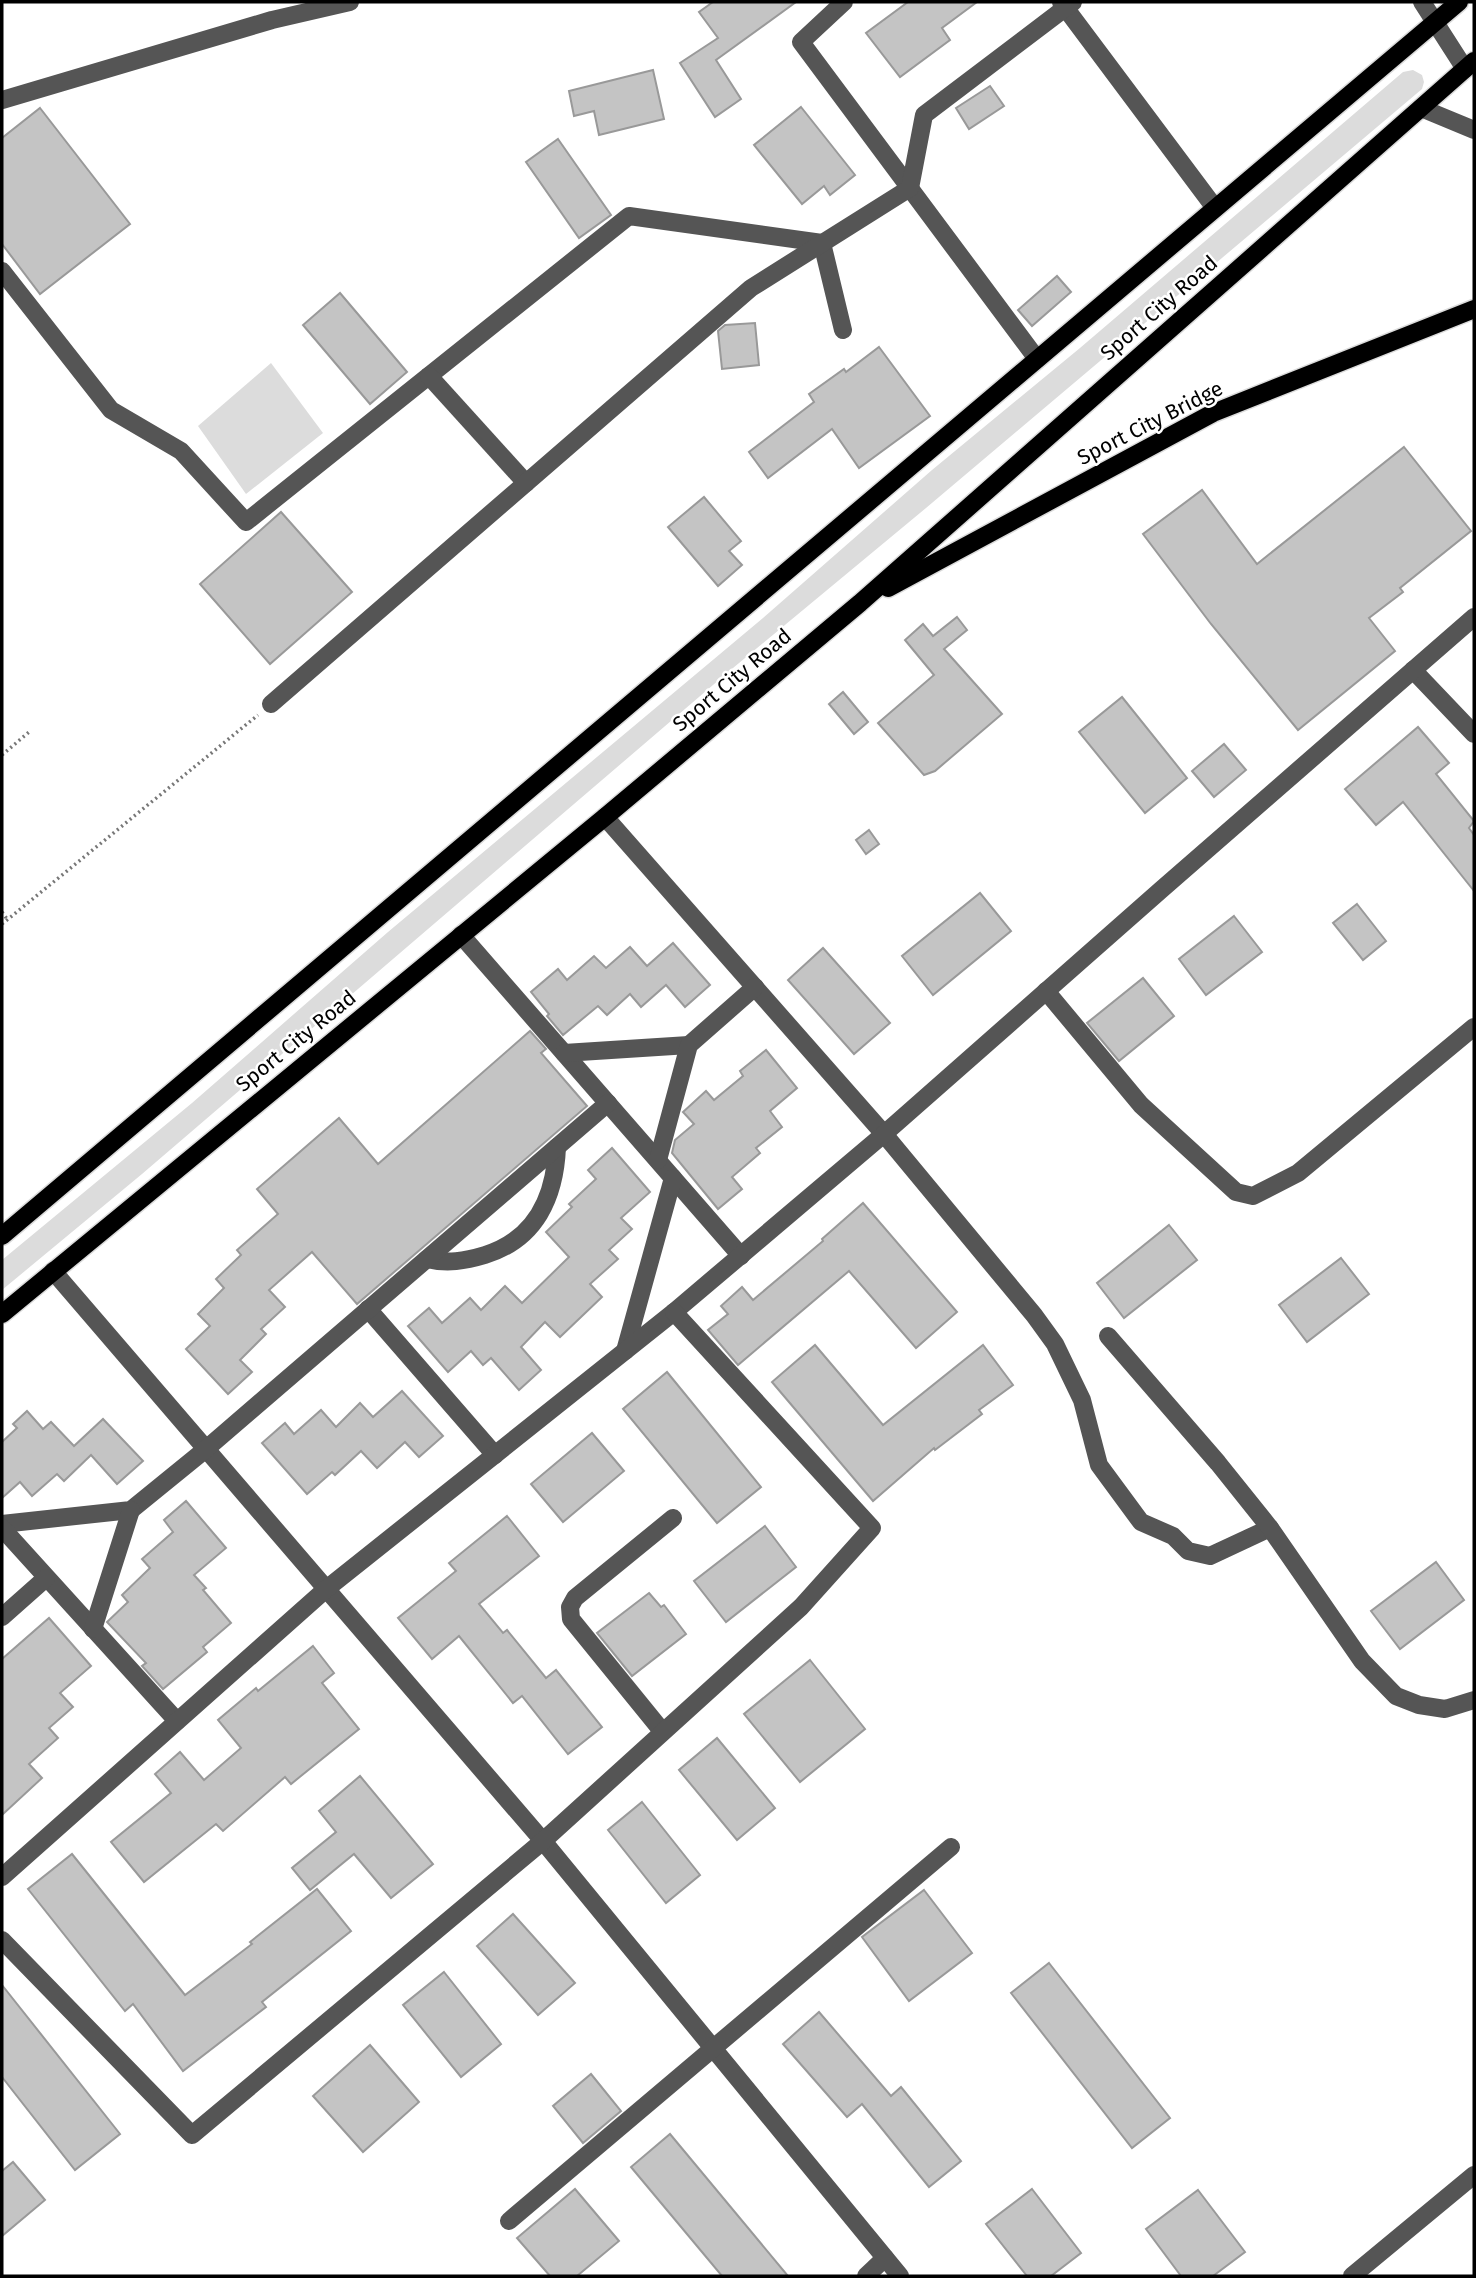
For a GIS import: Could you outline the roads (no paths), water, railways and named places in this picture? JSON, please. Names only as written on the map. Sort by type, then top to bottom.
[{"type":"main road","name":"Sport City Road","points":[[2,1236],[1458,2]]},
{"type":"main road","name":"Sport City Road","points":[[2,1314],[860,603],[1470,65]]},
{"type":"main road","name":"Sport City Bridge","points":[[860,603],[1213,412],[1474,309]]},
{"type":"street","points":[[2,100],[272,20],[350,2]]},
{"type":"street","points":[[844,2],[801,42],[1037,359]]},
{"type":"street","points":[[1422,2],[1470,65]]},
{"type":"street","points":[[271,704],[751,288],[910,188],[924,115],[1066,4],[1215,208]]},
{"type":"street","points":[[1421,108],[1474,130]]},
{"type":"street","points":[[2,271],[111,410],[181,450],[246,522],[629,216],[822,243]]},
{"type":"street","points":[[822,243],[843,330]]},
{"type":"street","points":[[429,376],[526,483]]},
{"type":"street","points":[[2,1877],[325,1590],[674,1312],[884,1134],[1474,617]]},
{"type":"street","points":[[1413,670],[1474,734]]},
{"type":"street","points":[[605,817],[884,1134],[1055,1344],[1082,1400],[1099,1465],[1141,1522],[1173,1536],[1188,1551],[1210,1556],[1270,1528]]},
{"type":"street","points":[[461,935],[741,1256]]},
{"type":"street","points":[[658,1160],[690,1045],[755,987]]},
{"type":"street","points":[[1046,990],[1141,1105],[1236,1192],[1254,1196],[1298,1172],[1474,1027]]},
{"type":"street","points":[[564,1053],[690,1045]]},
{"type":"street","points":[[2,1526],[131,1510],[206,1450],[608,1103]]},
{"type":"street","points":[[427,1259],[444,1263],[475,1258],[498,1251],[520,1236],[544,1208],[556,1169],[557,1147]]},
{"type":"street","points":[[625,1351],[673,1178]]},
{"type":"street","points":[[53,1271],[543,1841],[900,2276]]},
{"type":"street","points":[[368,1309],[495,1455]]},
{"type":"street","points":[[2,1940],[192,2135],[543,1841],[801,1607],[873,1528],[674,1312]]},
{"type":"street","points":[[1108,1336],[1218,1463],[1270,1528],[1362,1661],[1396,1696],[1419,1705],[1446,1709],[1474,1700]]},
{"type":"street","points":[[93,1629],[131,1510]]},
{"type":"street","points":[[662,1731],[571,1619],[570,1607],[575,1598],[673,1518]]},
{"type":"street","points":[[2,1526],[177,1721]]},
{"type":"street","points":[[2,1617],[46,1577]]},
{"type":"street","points":[[509,2221],[951,1847]]},
{"type":"street","points":[[1352,2276],[1474,2175]]},
{"type":"street","points":[[866,2276],[885,2258]]}]
